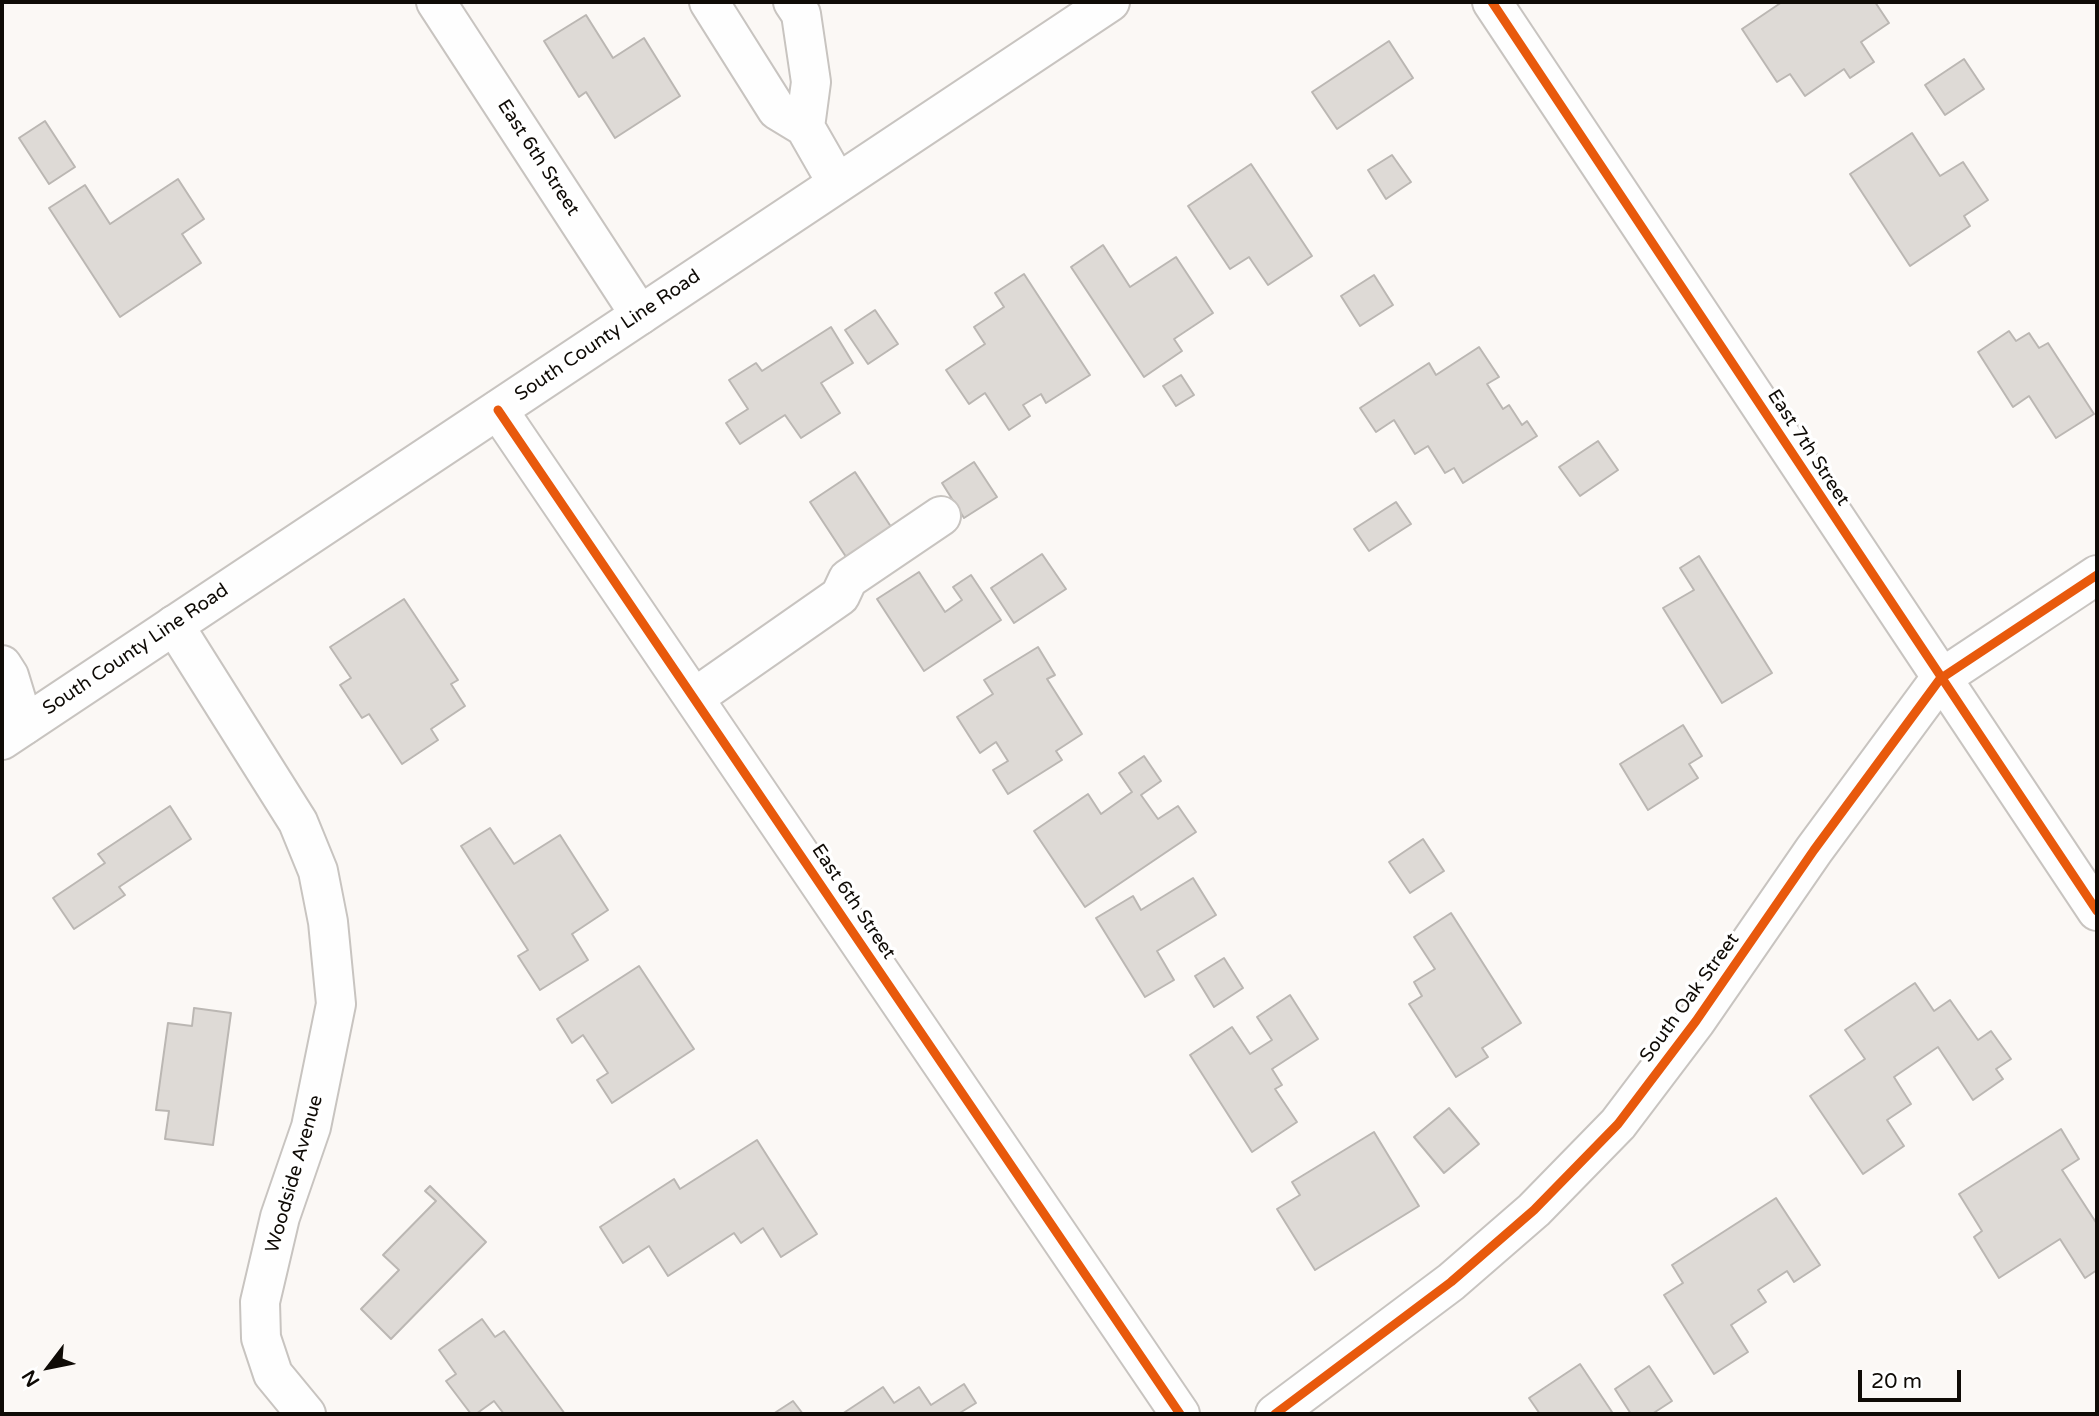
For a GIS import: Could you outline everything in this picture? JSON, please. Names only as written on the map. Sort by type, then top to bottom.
[{"type":"street","name":"East 6th Street","points":[[436,2],[640,314]]},
{"type":"street","points":[[709,2],[777,110],[805,127],[837,183]]},
{"type":"street","points":[[793,2],[801,14],[811,82],[805,127]]},
{"type":"street","name":"South County Line Road","points":[[13,733],[1110,2]]},
{"type":"street","name":"East 7th Street","points":[[1492,2],[1940,679],[2097,911]]},
{"type":"street","name":"East 6th Street","points":[[498,410],[1180,1414]]},
{"type":"street","points":[[694,698],[840,596],[848,579],[949,525]]},
{"type":"street","name":"South Oak Street","points":[[1275,1414],[1451,1282],[1534,1210],[1618,1124],[1696,1021],[1814,850],[1940,679],[2097,575]]},
{"type":"street","name":"Woodside Avenue","points":[[174,625],[298,822],[318,871],[328,922],[336,1004],[311,1127],[280,1217],[260,1302],[261,1338],[273,1374],[306,1414]]},
{"type":"street","points":[[2,665],[9,676],[13,733]]},
{"type":"building","points":[[1782,2],[1875,2],[1889,23],[1861,42],[1874,62],[1850,78],[1844,69],[1805,96],[1790,74],[1777,82],[1742,29]]},
{"type":"building","points":[[586,15],[613,58],[644,38],[680,96],[615,138],[586,92],[579,97],[544,41]]},
{"type":"building","points":[[1389,41],[1413,78],[1337,129],[1312,92]]},
{"type":"building","points":[[1964,59],[1984,89],[1945,115],[1925,85]]},
{"type":"building","points":[[45,121],[75,167],[49,184],[19,138]]},
{"type":"building","points":[[1912,133],[1940,176],[1963,162],[1988,200],[1964,216],[1970,226],[1910,266],[1850,174]]},
{"type":"building","points":[[1392,155],[1411,182],[1386,199],[1368,170]]},
{"type":"building","points":[[1251,164],[1312,256],[1268,285],[1249,257],[1230,269],[1188,206]]},
{"type":"building","points":[[178,179],[204,219],[182,234],[201,263],[120,317],[49,208],[85,185],[110,224]]},
{"type":"building","points":[[1103,245],[1130,287],[1176,257],[1213,313],[1174,339],[1182,351],[1144,377],[1071,267]]},
{"type":"building","points":[[1024,274],[1090,375],[1046,403],[1041,394],[1023,405],[1030,416],[1009,430],[985,393],[969,404],[946,370],[985,344],[974,327],[1004,307],[995,293]]},
{"type":"building","points":[[1374,275],[1393,305],[1360,326],[1341,296]]},
{"type":"building","points":[[875,310],[898,344],[868,364],[845,330]]},
{"type":"building","points":[[831,327],[853,363],[821,383],[840,413],[801,438],[785,415],[740,444],[726,423],[748,409],[729,380],[756,363],[762,371]]},
{"type":"building","points":[[2009,331],[2016,341],[2029,333],[2039,348],[2048,343],[2094,414],[2056,438],[2029,396],[2013,407],[1978,352]]},
{"type":"building","points":[[1479,347],[1499,377],[1487,384],[1503,409],[1509,405],[1522,425],[1527,421],[1537,436],[1463,483],[1454,468],[1445,473],[1428,446],[1415,454],[1394,420],[1376,432],[1360,408],[1429,363],[1436,375]]},
{"type":"building","points":[[1181,375],[1194,395],[1176,406],[1163,386]]},
{"type":"building","points":[[1598,441],[1618,470],[1580,496],[1559,467]]},
{"type":"building","points":[[974,462],[997,497],[964,518],[942,483]]},
{"type":"building","points":[[855,472],[901,542],[856,572],[810,502]]},
{"type":"building","points":[[1396,502],[1411,524],[1369,551],[1354,529]]},
{"type":"building","points":[[1042,554],[1066,589],[1014,623],[991,588]]},
{"type":"building","points":[[1699,556],[1772,673],[1722,703],[1663,608],[1694,590],[1680,568]]},
{"type":"building","points":[[919,572],[945,612],[962,600],[953,587],[971,575],[1001,620],[924,671],[877,599]]},
{"type":"building","points":[[404,599],[458,680],[451,684],[465,706],[431,729],[438,740],[402,764],[369,714],[362,718],[340,685],[351,678],[330,647]]},
{"type":"building","points":[[1038,647],[1055,675],[1047,679],[1082,734],[1056,751],[1062,760],[1008,794],[993,770],[1008,761],[996,742],[980,753],[957,717],[993,694],[984,680]]},
{"type":"building","points":[[1683,725],[1702,756],[1689,764],[1698,778],[1648,810],[1620,764]]},
{"type":"building","points":[[1144,756],[1161,781],[1141,795],[1158,819],[1178,806],[1196,832],[1085,907],[1034,831],[1088,794],[1101,814],[1132,792],[1119,773]]},
{"type":"building","points":[[170,806],[191,839],[119,887],[125,895],[74,929],[53,898],[105,863],[98,854]]},
{"type":"building","points":[[490,828],[514,864],[560,835],[608,910],[572,934],[588,960],[540,990],[518,956],[528,950],[461,846]]},
{"type":"building","points":[[1423,839],[1444,871],[1410,893],[1389,862]]},
{"type":"building","points":[[1193,878],[1216,915],[1157,951],[1174,980],[1145,997],[1096,918],[1133,896],[1141,910]]},
{"type":"building","points":[[1451,913],[1521,1023],[1482,1048],[1488,1057],[1456,1077],[1409,1004],[1422,996],[1414,982],[1435,969],[1414,937]]},
{"type":"building","points":[[1224,958],[1243,988],[1214,1007],[1195,976]]},
{"type":"building","points":[[639,966],[694,1049],[612,1103],[597,1080],[608,1073],[583,1035],[572,1043],[557,1019]]},
{"type":"building","points":[[1915,983],[1934,1011],[1950,1000],[1978,1040],[1991,1031],[2011,1059],[1996,1069],[2003,1079],[1973,1100],[1938,1047],[1894,1077],[1911,1104],[1887,1120],[1904,1146],[1863,1174],[1810,1096],[1865,1059],[1845,1030]]},
{"type":"building","points":[[1290,995],[1318,1039],[1272,1069],[1282,1085],[1275,1089],[1297,1122],[1252,1152],[1190,1055],[1232,1027],[1250,1054],[1272,1040],[1257,1017]]},
{"type":"building","points":[[194,1008],[231,1013],[213,1145],[165,1139],[169,1111],[156,1110],[168,1023],[192,1026]]},
{"type":"building","points":[[1449,1108],[1479,1144],[1444,1173],[1414,1137]]},
{"type":"building","points":[[2061,1129],[2079,1159],[2062,1170],[2097,1224],[2097,1270],[2085,1278],[2060,1239],[1999,1278],[1974,1237],[1982,1231],[1959,1194]]},
{"type":"building","points":[[1374,1132],[1419,1206],[1315,1270],[1277,1209],[1300,1195],[1292,1182]]},
{"type":"building","points":[[757,1140],[817,1234],[781,1257],[763,1228],[741,1243],[734,1233],[668,1276],[649,1246],[623,1263],[600,1227],[674,1179],[680,1189]]},
{"type":"building","points":[[430,1186],[486,1242],[391,1339],[361,1309],[399,1270],[383,1255],[436,1201],[425,1191]]},
{"type":"building","points":[[1776,1198],[1820,1265],[1794,1282],[1787,1271],[1758,1290],[1766,1302],[1731,1325],[1748,1352],[1714,1374],[1664,1295],[1683,1283],[1672,1265]]},
{"type":"building","points":[[482,1319],[495,1337],[504,1331],[565,1414],[504,1414],[494,1401],[476,1414],[471,1414],[446,1381],[456,1374],[439,1350]]},
{"type":"building","points":[[1580,1364],[1612,1412],[1540,1414],[1529,1398]]},
{"type":"building","points":[[1649,1366],[1672,1401],[1652,1414],[1631,1414],[1615,1389]]},
{"type":"building","points":[[964,1384],[976,1403],[958,1414],[842,1414],[883,1387],[894,1403],[919,1387],[931,1405]]},
{"type":"building","points":[[793,1401],[803,1414],[773,1414]]},
{"type":"cycle path","points":[[1492,2],[2097,911]]},
{"type":"cycle path","points":[[498,410],[1180,1414]]},
{"type":"cycle path","points":[[1275,1414],[1451,1282],[1534,1210],[1618,1124],[1696,1021],[1814,850],[1940,679],[2097,575]]}]
